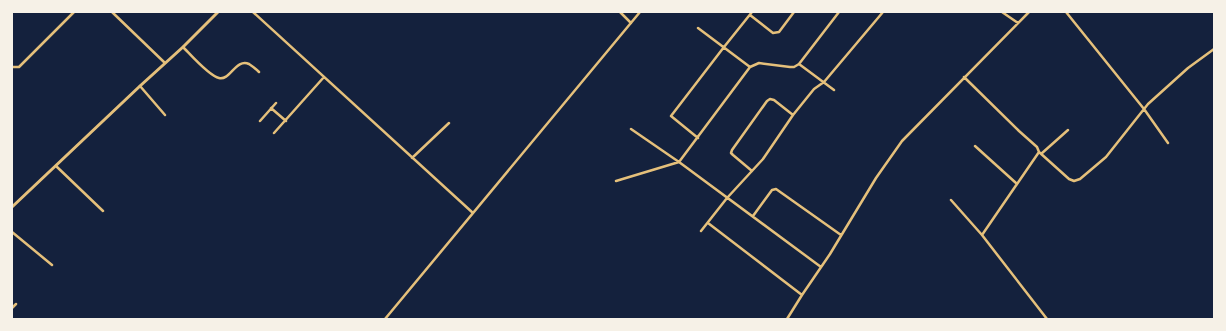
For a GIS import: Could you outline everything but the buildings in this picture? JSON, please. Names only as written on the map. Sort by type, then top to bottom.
[{"type":"street","points":[[12,66],[14,68],[19,67],[74,12]]},
{"type":"street","points":[[112,12],[165,63]]},
{"type":"street","points":[[12,207],[183,47],[218,12]]},
{"type":"street","points":[[253,12],[473,213]]},
{"type":"street","points":[[620,12],[631,23]]},
{"type":"street","points":[[385,319],[640,12]]},
{"type":"street","points":[[698,138],[671,116],[751,13],[773,32],[778,32],[794,12]]},
{"type":"street","points":[[616,181],[679,162],[750,67],[759,63],[790,67],[794,67],[799,64],[839,12]]},
{"type":"street","points":[[701,231],[727,198],[763,159],[793,115],[814,89],[824,82],[883,12]]},
{"type":"street","points":[[1002,12],[1018,23]]},
{"type":"street","points":[[787,319],[842,235],[876,178],[902,141],[1029,12]]},
{"type":"street","points":[[1066,12],[1144,109],[1168,143]]},
{"type":"street","points":[[698,28],[750,67]]},
{"type":"street","points":[[183,47],[210,73],[218,78],[225,77],[237,66],[246,63],[259,72]]},
{"type":"street","points":[[964,77],[1018,131],[1037,147],[1040,153],[1071,181],[1076,181],[1106,157],[1148,104],[1188,68],[1214,49]]},
{"type":"street","points":[[799,64],[834,90]]},
{"type":"street","points":[[274,133],[324,77]]},
{"type":"street","points":[[140,86],[165,115]]},
{"type":"street","points":[[752,171],[731,153],[767,100],[774,100],[793,115]]},
{"type":"street","points":[[260,121],[276,103]]},
{"type":"street","points":[[272,108],[286,121]]},
{"type":"street","points":[[412,158],[449,123]]},
{"type":"street","points":[[631,129],[679,162],[821,267]]},
{"type":"street","points":[[982,235],[1016,184],[1040,153],[1068,130]]},
{"type":"street","points":[[976,146],[1016,184]]},
{"type":"street","points":[[56,166],[103,211]]},
{"type":"street","points":[[753,216],[772,190],[776,188],[842,235]]},
{"type":"street","points":[[951,200],[982,235],[1047,319]]},
{"type":"street","points":[[708,223],[802,295]]},
{"type":"street","points":[[12,232],[52,265]]},
{"type":"street","points":[[12,308],[16,304]]}]
